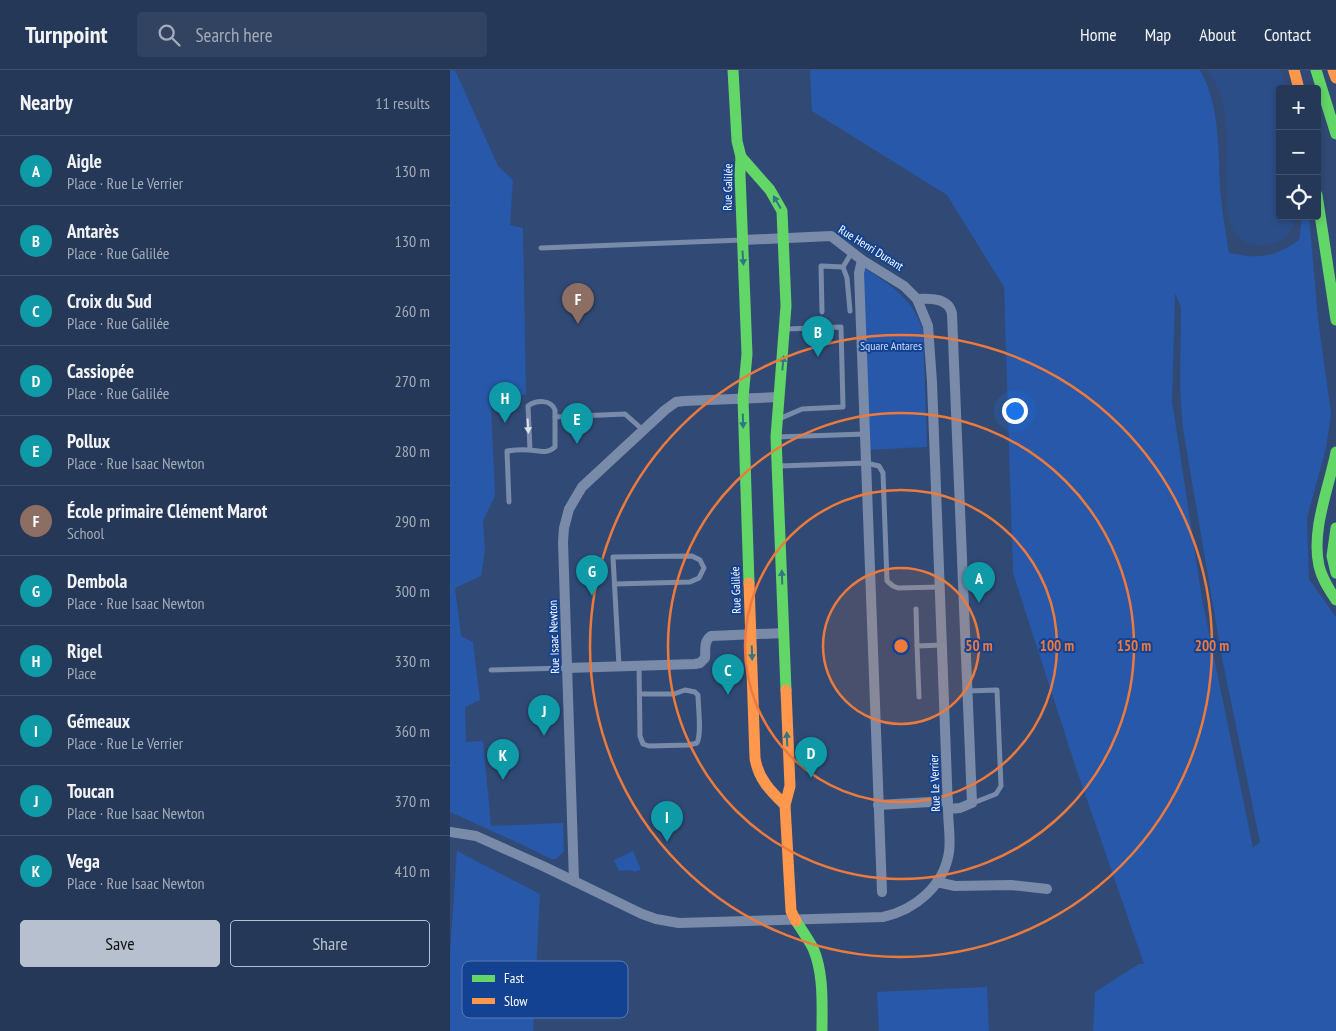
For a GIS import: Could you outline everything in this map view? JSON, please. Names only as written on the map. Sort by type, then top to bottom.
[{"type":"main road","points":[[733,70],[737,140],[741,157]]},
{"type":"main road","points":[[1294,70],[1298,85]]},
{"type":"main road","points":[[1316,70],[1336,134]]},
{"type":"main road","points":[[1333,70],[1336,77]]},
{"type":"main road","name":"Rue Galilée","points":[[741,157],[757,173],[780,205],[783,238],[786,306],[776,437],[790,786],[786,805],[791,911],[794,919]]},
{"type":"main road","name":"Rue Galilée","points":[[741,157],[742,240],[747,354],[743,398],[756,768],[771,791],[786,805]]},
{"type":"main road","points":[[1321,220],[1336,320]]},
{"type":"main road","points":[[1336,452],[1318,531],[1316,550],[1324,584],[1336,600]]},
{"type":"main road","points":[[1336,528],[1331,557],[1336,574]]},
{"type":"main road","points":[[794,919],[807,936],[817,957],[822,1031]]},
{"type":"street","name":"Rue Henri Dunant","points":[[742,240],[831,236],[862,260],[889,275],[917,299]]},
{"type":"street","points":[[862,260],[859,273],[882,892]]},
{"type":"street","points":[[878,805],[948,805],[960,808],[972,803],[952,314],[950,307],[942,300],[917,299]]},
{"type":"street","name":"Rue Le Verrier","points":[[574,881],[642,914],[667,921],[679,922],[883,917],[895,915],[915,904],[937,882],[947,862],[949,850],[948,805],[930,338],[926,321],[917,299]]},
{"type":"street","name":"Rue Isaac Newton","points":[[574,881],[563,542],[564,528],[571,504],[582,487],[676,402],[779,397]]},
{"type":"street","points":[[567,668],[700,663],[705,658],[706,640],[711,636],[784,633]]},
{"type":"street","points":[[450,832],[462,832],[476,836],[574,881]]},
{"type":"street","points":[[937,882],[955,886],[1011,885],[1047,889]]},
{"type":"lane","points":[[541,248],[742,240]]},
{"type":"lane","points":[[843,267],[852,252]]},
{"type":"lane","points":[[822,312],[820,266],[843,267]]},
{"type":"lane","points":[[843,267],[848,278],[850,311]]},
{"type":"lane","points":[[777,419],[802,409],[843,407],[841,327],[785,329]]},
{"type":"lane","points":[[509,502],[507,450],[548,452],[554,447],[555,417],[553,405],[549,403],[534,403],[528,406],[530,450]]},
{"type":"lane","points":[[555,417],[625,414],[643,430]]},
{"type":"lane","points":[[776,437],[865,434]]},
{"type":"lane","points":[[777,466],[866,463],[879,466],[883,473],[887,581],[898,588],[940,587]]},
{"type":"lane","points":[[615,584],[690,582],[699,578],[704,568],[700,560],[692,556],[613,557],[619,666]]},
{"type":"lane","points":[[916,609],[919,697]]},
{"type":"lane","points":[[917,646],[942,646]]},
{"type":"lane","points":[[639,666],[640,736],[643,744],[649,746],[697,743],[699,738],[698,695],[695,692],[685,690],[674,694],[640,694]]},
{"type":"lane","points":[[491,670],[567,668]]},
{"type":"lane","points":[[968,691],[997,690],[1001,786],[996,794],[972,803]]},
{"type":"green space","points":[[450,70],[455,70],[498,166],[513,180],[510,225],[523,228],[526,394],[491,406],[495,496],[483,521],[485,550],[481,576],[455,588],[461,636],[473,642],[480,700],[465,707],[466,742],[483,741],[491,826],[563,823],[564,851],[556,859],[551,859],[450,812]]},
{"type":"green space","points":[[810,70],[1200,70],[1212,100],[1215,116],[1221,199],[1229,253],[1250,256],[1273,254],[1299,240],[1302,220],[1309,220],[1318,319],[1331,414],[1326,448],[1307,518],[1309,579],[1336,617],[1336,1031],[1093,1031],[1095,992],[1139,964],[1144,964],[1076,768],[1013,573],[1004,287],[947,195],[812,111]],"holes":[[[1175,293],[1181,307],[1180,388],[1183,429],[1222,658],[1260,842],[1253,848],[1202,599],[1172,401]]]},
{"type":"green space","name":"Square Antares","points":[[859,264],[898,292],[919,319],[923,331],[927,447],[863,450]]},
{"type":"green space","points":[[457,851],[540,894],[537,961],[462,961],[462,1018],[534,1018],[533,1031],[450,1031],[450,954]]},
{"type":"green space","points":[[633,851],[641,870],[634,872],[631,870],[619,871],[614,860]]},
{"type":"green space","points":[[987,987],[989,1031],[879,1031],[877,992]]},
{"type":"shaded area","points":[[1207,70],[1280,70],[1286,85],[1276,85],[1276,220],[1294,220],[1293,227],[1279,241],[1259,245],[1249,243],[1240,238],[1233,230],[1229,220],[1224,108],[1217,86]]},
{"type":"traffic: fast","points":[[733,70],[737,141],[741,157],[740,174],[747,354],[743,398],[749,583]]},
{"type":"traffic: fast","points":[[1316,70],[1336,134]]},
{"type":"traffic: fast","points":[[741,157],[770,190],[782,211],[786,306],[776,437],[786,690]]},
{"type":"traffic: fast","points":[[1321,220],[1336,320]]},
{"type":"traffic: fast","points":[[1336,452],[1317,538],[1319,566],[1326,584],[1336,600]]},
{"type":"traffic: fast","points":[[1336,528],[1332,556],[1336,573]]},
{"type":"traffic: fast","points":[[796,921],[817,958],[822,989],[822,1031]]},
{"type":"traffic: slow","points":[[1294,70],[1298,85]]},
{"type":"traffic: slow","points":[[1333,70],[1336,78]]},
{"type":"traffic: slow","points":[[749,583],[755,758],[759,772],[766,784],[785,805]]},
{"type":"traffic: slow","points":[[786,690],[790,786],[785,805],[791,911],[796,921]]},
{"type":"place","name":"École primaire Clément Marot","points":[[578,324]]},
{"type":"place","name":"Antarès","points":[[818,357]]},
{"type":"place","name":"Rigel","points":[[505,423]]},
{"type":"place","name":"Pollux","points":[[577,444]]},
{"type":"place","name":"Dembola","points":[[592,596]]},
{"type":"place","name":"Aigle","points":[[979,603]]},
{"type":"place","name":"Croix du Sud","points":[[728,695]]},
{"type":"place","name":"Toucan","points":[[544,736]]},
{"type":"place","name":"Cassiopée","points":[[811,778]]},
{"type":"place","name":"Vega","points":[[503,780]]},
{"type":"place","name":"Gémeaux","points":[[667,842]]}]
